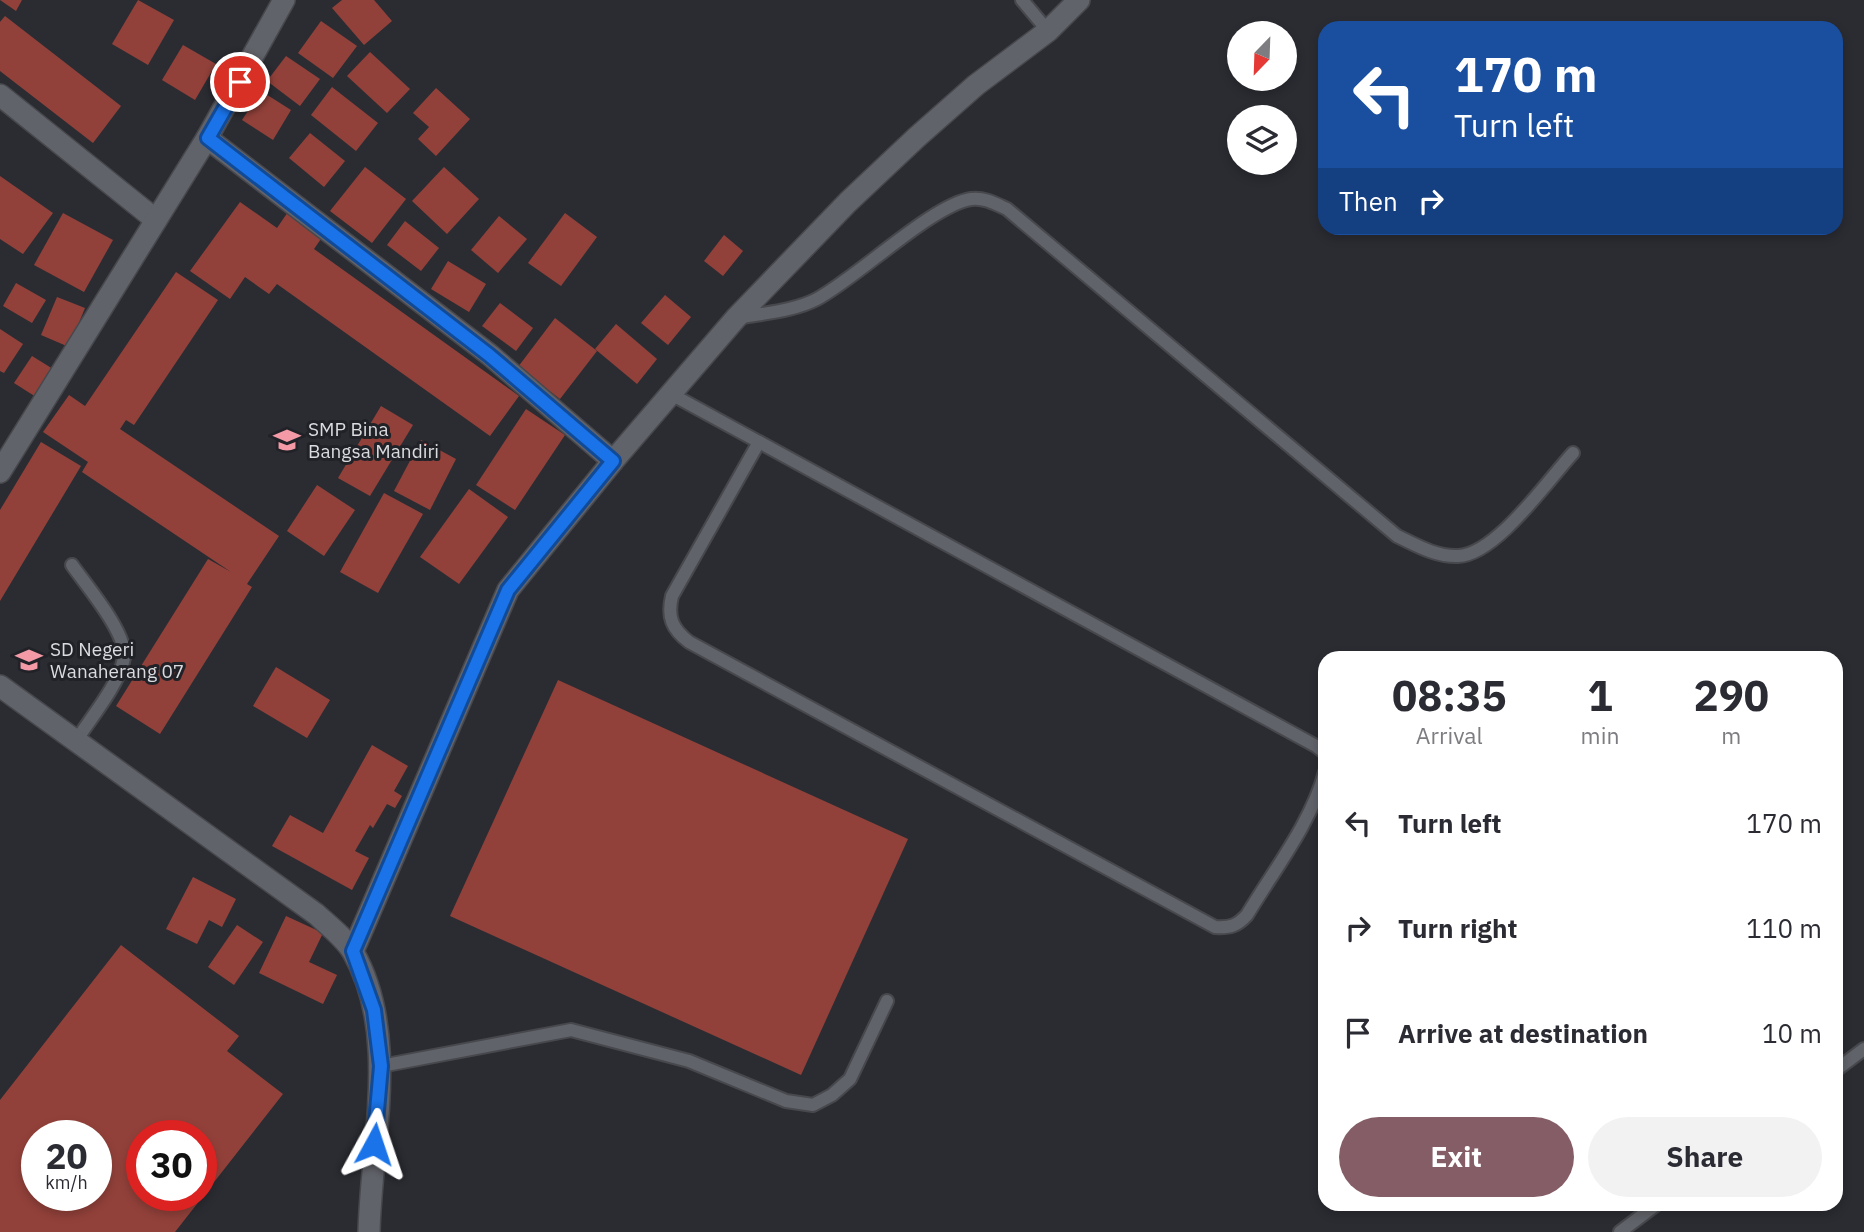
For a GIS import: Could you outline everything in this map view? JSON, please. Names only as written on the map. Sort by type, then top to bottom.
[{"type":"street","points":[[0,472],[208,138],[284,0]]},
{"type":"street","points":[[353,951],[508,590],[613,461],[736,318],[848,202],[976,85],[1048,31],[1079,0]]},
{"type":"street","points":[[0,95],[156,220]]},
{"type":"street","points":[[208,138],[489,355],[613,461]]},
{"type":"street","points":[[0,686],[316,914],[353,951],[374,1010],[381,1066],[369,1232]]},
{"type":"lane","points":[[1022,0],[1048,31]]},
{"type":"lane","points":[[736,318],[813,301],[835,289],[949,206],[972,199],[990,201],[1007,209],[1397,536],[1430,552],[1459,556],[1486,548],[1573,453]]},
{"type":"lane","points":[[671,394],[1318,748]]},
{"type":"lane","points":[[759,442],[672,596],[670,617],[675,631],[689,642],[1215,927],[1228,928],[1239,924],[1247,915],[1318,793]]},
{"type":"lane","points":[[72,565],[118,632],[125,655],[120,672],[76,741]]},
{"type":"lane","points":[[381,1066],[572,1030],[689,1061],[786,1101],[813,1105],[832,1095],[850,1079],[887,1001]]},
{"type":"lane","points":[[1843,1065],[1864,1049]]},
{"type":"lane","points":[[1620,1232],[1648,1211]]},
{"type":"building","points":[[0,0],[22,0],[16,11]]},
{"type":"building","points":[[138,0],[174,20],[148,65],[112,44]]},
{"type":"building","points":[[342,0],[374,0],[392,21],[364,45],[332,8]]},
{"type":"building","points":[[5,16],[121,106],[93,143],[0,71],[0,22]]},
{"type":"building","points":[[321,21],[357,46],[333,78],[298,53]]},
{"type":"building","points":[[183,45],[216,64],[195,100],[162,80]]},
{"type":"building","points":[[370,52],[410,89],[387,113],[347,76]]},
{"type":"building","points":[[286,56],[320,79],[300,106],[267,81]]},
{"type":"building","points":[[332,87],[378,123],[356,151],[311,115]]},
{"type":"building","points":[[436,88],[470,119],[436,156],[418,139],[429,127],[413,113]]},
{"type":"building","points":[[261,91],[291,110],[273,140],[242,120]]},
{"type":"building","points":[[310,133],[345,161],[324,187],[289,158]]},
{"type":"building","points":[[365,167],[406,199],[372,243],[330,211]]},
{"type":"building","points":[[444,167],[479,199],[447,234],[412,201]]},
{"type":"building","points":[[0,176],[53,213],[23,254],[0,239]]},
{"type":"building","points":[[240,202],[277,228],[290,209],[325,233],[314,249],[519,396],[490,436],[277,284],[269,294],[245,277],[230,299],[190,271]]},
{"type":"building","points":[[63,213],[113,240],[84,292],[34,265]]},
{"type":"building","points":[[565,213],[597,237],[561,286],[528,263]]},
{"type":"building","points":[[499,216],[527,239],[498,273],[471,250]]},
{"type":"building","points":[[405,221],[439,248],[421,271],[387,245]]},
{"type":"building","points":[[724,235],[743,251],[723,276],[704,261]]},
{"type":"building","points":[[448,261],[486,284],[469,312],[431,289]]},
{"type":"building","points":[[176,272],[218,300],[134,425],[126,420],[120,429],[279,536],[247,584],[252,587],[160,734],[116,706],[208,559],[231,572],[82,472],[88,462],[43,432],[69,395],[85,406]]},
{"type":"building","points":[[16,283],[46,300],[32,323],[3,306]]},
{"type":"building","points":[[665,295],[691,317],[668,345],[641,323]]},
{"type":"building","points":[[57,297],[85,308],[69,347],[41,335]]},
{"type":"building","points":[[500,303],[533,328],[516,351],[482,326]]},
{"type":"building","points":[[555,318],[597,351],[560,399],[518,367]]},
{"type":"building","points":[[616,324],[657,359],[637,384],[595,349]]},
{"type":"building","points":[[0,329],[23,344],[4,373],[0,371]]},
{"type":"building","points":[[32,356],[53,369],[36,397],[14,383]]},
{"type":"building","points":[[381,406],[413,425],[370,496],[338,478]]},
{"type":"building","points":[[526,409],[565,435],[515,510],[476,485]]},
{"type":"building","points":[[421,440],[456,459],[430,510],[394,491]]},
{"type":"building","points":[[41,442],[81,466],[0,601],[0,510]]},
{"type":"building","points":[[317,485],[355,510],[324,556],[287,531]]},
{"type":"building","points":[[469,489],[508,517],[459,584],[420,557]]},
{"type":"building","points":[[384,493],[423,514],[378,593],[340,572]]},
{"type":"building","points":[[276,667],[330,700],[307,738],[253,706]]},
{"type":"building","points":[[558,680],[908,839],[801,1075],[450,916]]},
{"type":"building","points":[[372,745],[408,766],[394,791],[402,796],[395,808],[387,804],[373,828],[370,825],[355,851],[369,858],[352,890],[272,846],[290,815],[323,833]]},
{"type":"building","points":[[193,877],[236,899],[222,927],[209,920],[197,944],[166,929]]},
{"type":"building","points":[[286,916],[323,933],[309,962],[337,975],[323,1004],[259,973]]},
{"type":"building","points":[[237,925],[263,942],[234,985],[208,967]]},
{"type":"building","points":[[121,945],[239,1036],[227,1051],[283,1094],[217,1178],[217,1120],[126,1120],[126,1211],[191,1211],[175,1232],[0,1232],[0,1100]]},
{"type":"place","name":"SMP Bina Bangsa Mandiri","points":[[287,440]]},
{"type":"place","name":"SD Negeri Wanaherang 07","points":[[29,660]]},
{"type":"route","points":[[240,82],[208,138],[489,355],[613,461],[508,590],[353,951],[374,1010],[381,1066],[374,1144]]}]
